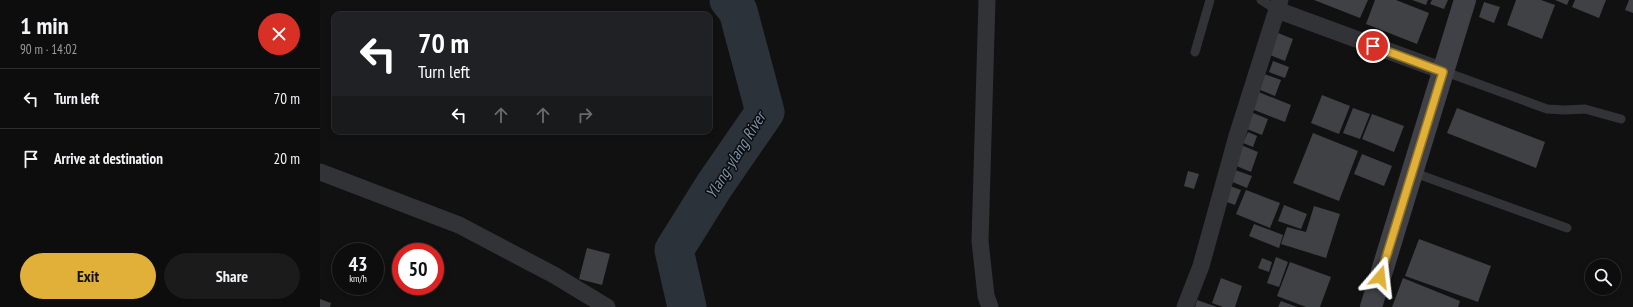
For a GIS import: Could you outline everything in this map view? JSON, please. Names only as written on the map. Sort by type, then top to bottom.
[{"type":"main road","points":[[1371,307],[1465,0]]},
{"type":"street","points":[[987,0],[980,241],[986,296],[990,307]]},
{"type":"street","points":[[1185,307],[1201,266],[1237,136],[1279,5],[1443,72]]},
{"type":"street","points":[[320,172],[459,225],[554,274],[607,307]]},
{"type":"lane","points":[[1195,52],[1210,0]]},
{"type":"lane","points":[[1261,0],[1279,5]]},
{"type":"lane","points":[[1443,72],[1547,109],[1585,109],[1620,118]]},
{"type":"lane","points":[[1412,172],[1567,228]]},
{"type":"building","points":[[1314,0],[1368,0],[1360,18]]},
{"type":"building","points":[[1375,0],[1396,0],[1429,13],[1417,44],[1366,24]]},
{"type":"building","points":[[1412,0],[1428,0],[1426,5]]},
{"type":"building","points":[[1432,0],[1448,0],[1444,9],[1430,4]]},
{"type":"building","points":[[1516,0],[1541,0],[1555,5],[1542,39],[1507,25]]},
{"type":"building","points":[[1555,0],[1569,0],[1567,5]]},
{"type":"building","points":[[1575,0],[1606,0],[1599,18],[1572,7]]},
{"type":"building","points":[[1629,0],[1633,0],[1633,13],[1625,10]]},
{"type":"building","points":[[1484,2],[1500,7],[1494,23],[1479,17]]},
{"type":"building","points":[[1278,33],[1293,39],[1285,61],[1270,55]]},
{"type":"building","points":[[1273,61],[1289,67],[1285,78],[1269,72]]},
{"type":"building","points":[[1264,74],[1281,80],[1275,96],[1258,89]]},
{"type":"building","points":[[1256,91],[1291,105],[1285,122],[1249,108]]},
{"type":"building","points":[[1322,95],[1350,106],[1339,134],[1311,123]]},
{"type":"building","points":[[1353,108],[1370,114],[1360,139],[1343,133]]},
{"type":"building","points":[[1457,108],[1545,142],[1536,168],[1447,133]]},
{"type":"building","points":[[1253,113],[1268,119],[1262,135],[1247,129]]},
{"type":"building","points":[[1372,114],[1404,126],[1394,152],[1362,139]]},
{"type":"building","points":[[1248,132],[1257,136],[1253,147],[1243,143]]},
{"type":"building","points":[[1313,133],[1358,151],[1339,201],[1293,183]]},
{"type":"building","points":[[1241,145],[1258,152],[1251,172],[1234,165]]},
{"type":"building","points":[[1362,154],[1392,166],[1384,186],[1354,174]]},
{"type":"building","points":[[1235,170],[1252,176],[1247,188],[1230,181]]},
{"type":"building","points":[[1188,171],[1199,174],[1194,189],[1184,186]]},
{"type":"building","points":[[1230,186],[1241,190],[1235,205],[1224,201]]},
{"type":"building","points":[[1246,190],[1280,203],[1270,228],[1236,214]]},
{"type":"building","points":[[1284,205],[1307,214],[1301,229],[1278,221]]},
{"type":"building","points":[[1314,206],[1340,214],[1326,258],[1281,244],[1287,227],[1306,232]]},
{"type":"building","points":[[1254,224],[1283,235],[1279,248],[1249,236]]},
{"type":"building","points":[[1419,239],[1491,266],[1478,302],[1405,276]]},
{"type":"building","points":[[587,248],[610,254],[602,285],[579,279]]},
{"type":"building","points":[[1276,257],[1288,262],[1279,287],[1267,283]]},
{"type":"building","points":[[1262,258],[1272,262],[1269,272],[1258,268]]},
{"type":"building","points":[[1290,262],[1331,277],[1320,307],[1306,307],[1277,296]]},
{"type":"building","points":[[1221,278],[1242,286],[1235,307],[1223,307],[1212,303]]},
{"type":"building","points":[[1403,278],[1460,301],[1458,307],[1392,307]]},
{"type":"building","points":[[320,299],[331,303],[330,307],[320,307]]},
{"type":"building","points":[[1197,300],[1217,307],[1195,307]]},
{"type":"building","points":[[1281,301],[1297,307],[1278,307]]},
{"type":"waterway","name":"Ylang-ylang River","points":[[687,307],[674,250],[714,186],[765,112],[738,11],[729,0]]},
{"type":"route","points":[[1373,46],[1443,72],[1380,277]]}]
